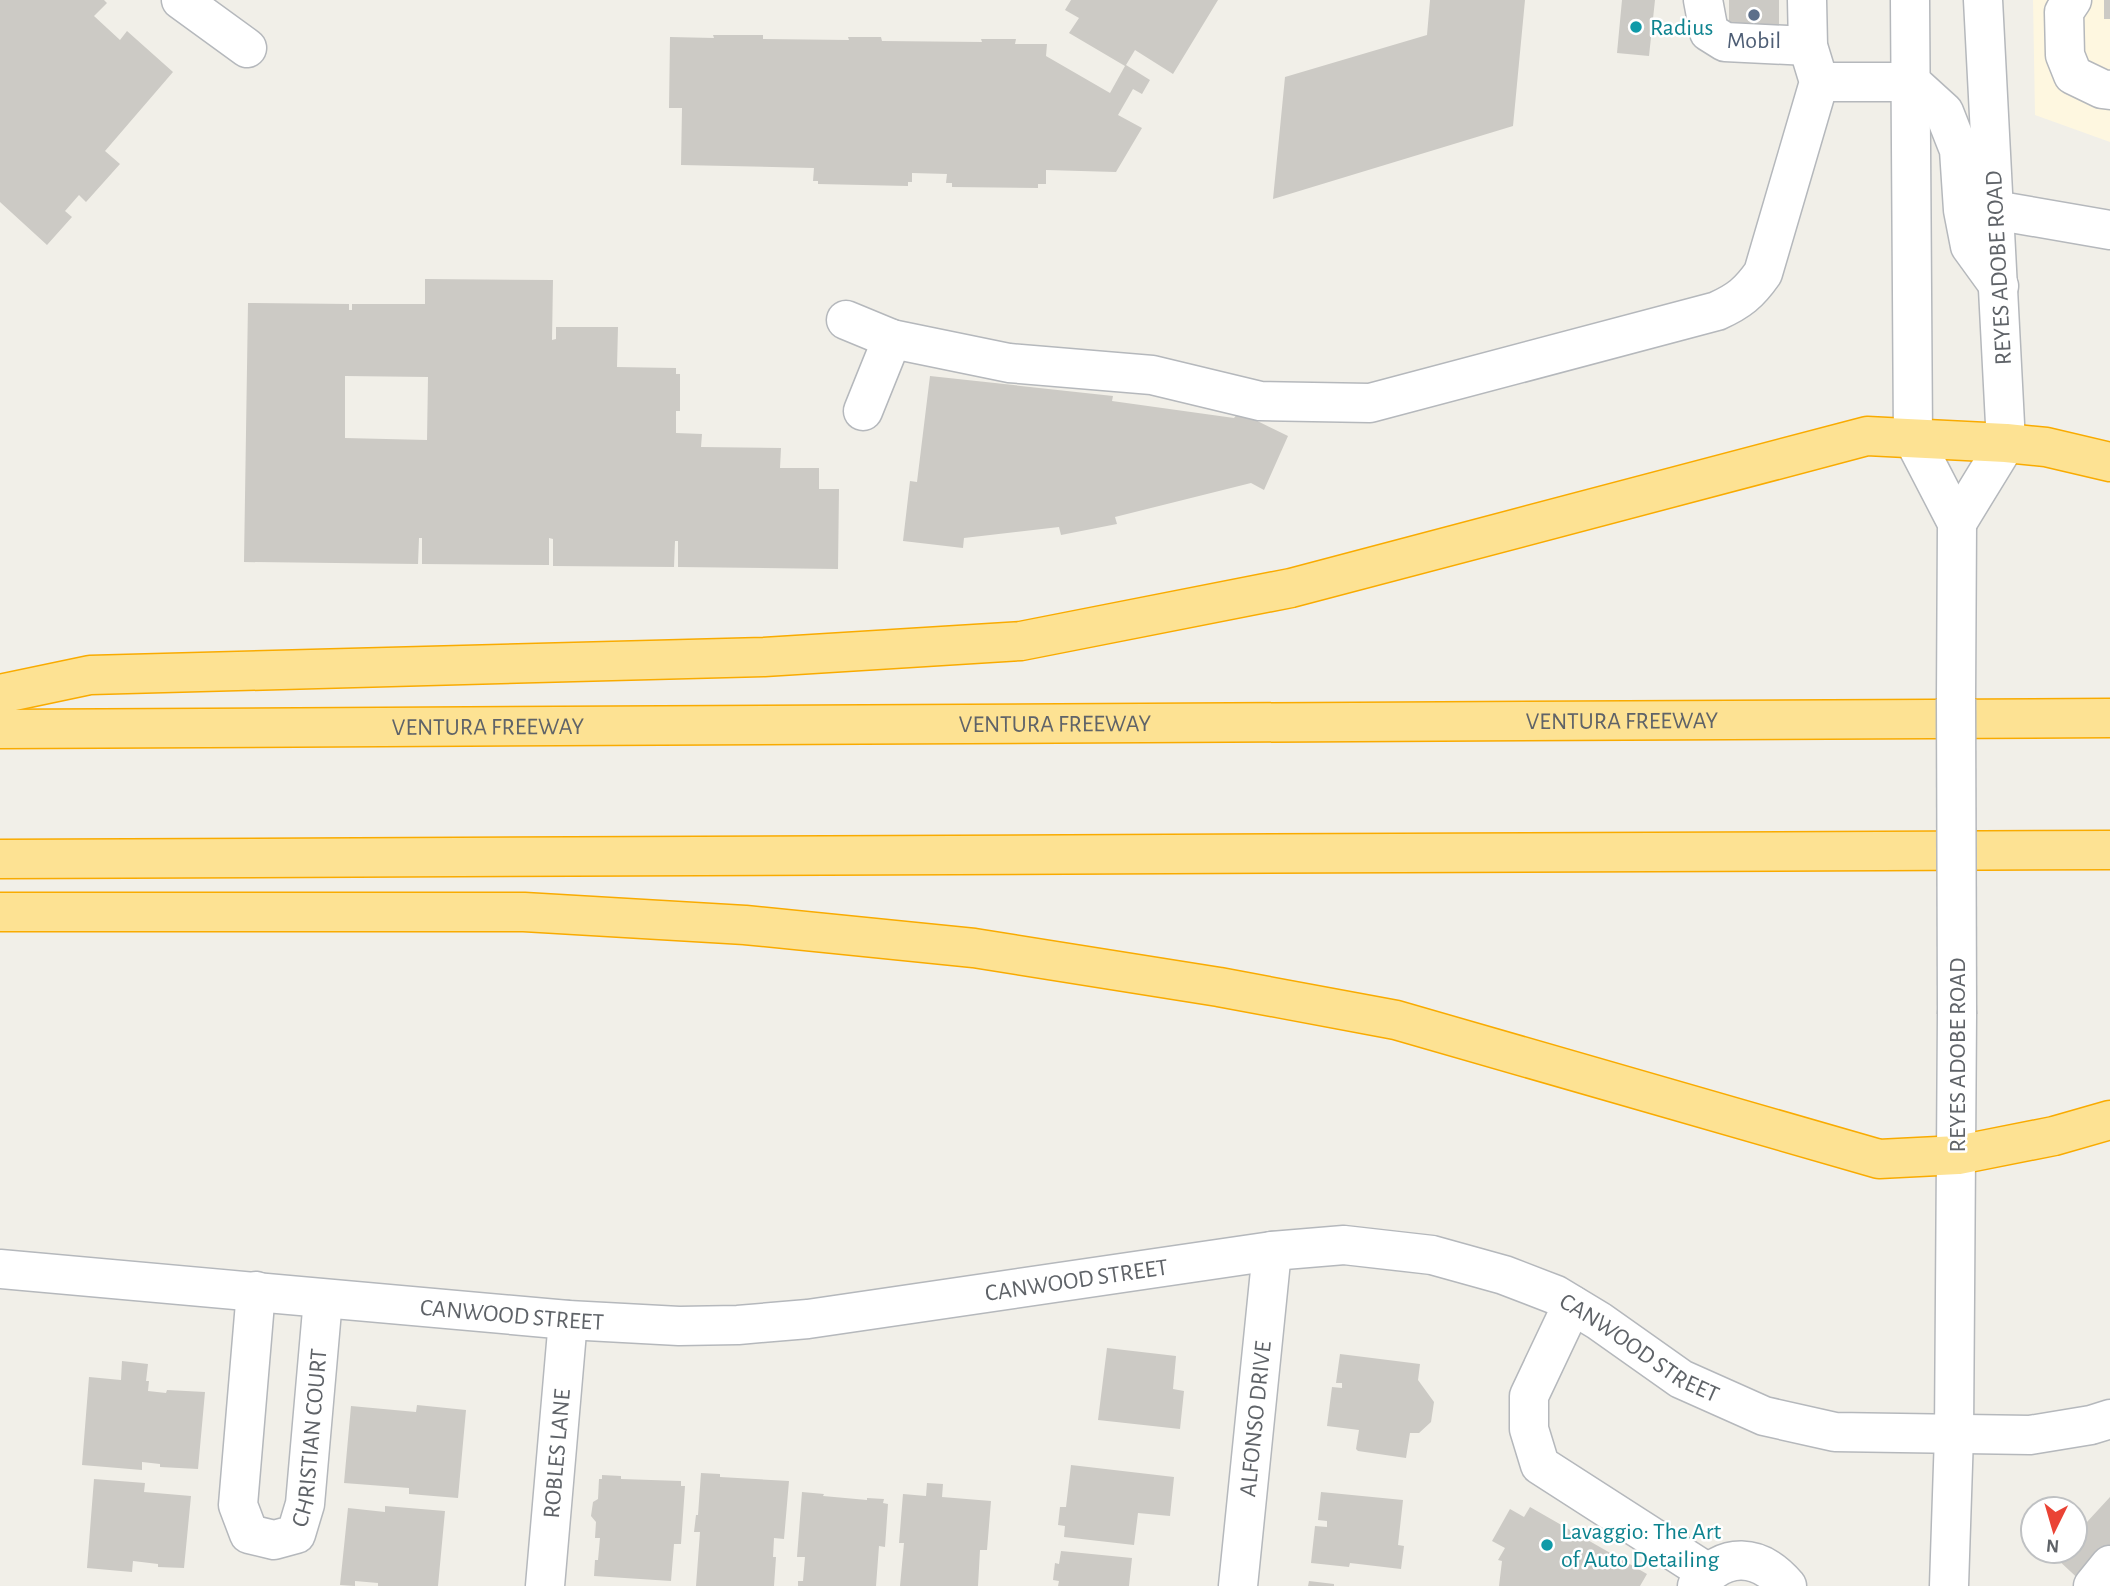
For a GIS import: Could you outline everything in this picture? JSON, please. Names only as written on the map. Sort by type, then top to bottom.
[{"type":"highway","points":[[0,694],[90,675],[764,657],[1021,641],[1291,588],[1867,436],[2046,447],[2110,462]]},
{"type":"highway","name":"VENTURA FREEWAY","points":[[0,729],[2110,718]]},
{"type":"highway","points":[[0,859],[2110,850]]},
{"type":"highway","points":[[0,912],[524,912],[745,925],[974,948],[1211,986],[1396,1020],[1879,1159],[1958,1155],[2054,1136],[2110,1120]]},
{"type":"street","points":[[181,0],[247,48]]},
{"type":"street","points":[[1703,0],[1709,32],[1725,41],[1808,46]]},
{"type":"street","points":[[846,320],[892,339],[1009,363],[1152,375],[1261,401],[1370,403],[1717,311],[1744,296],[1763,273],[1819,82],[1808,46],[1807,0]]},
{"type":"street","name":"REYES ADOBE ROAD","points":[[1910,0],[1913,438],[1956,536],[1958,1155],[1949,1586]]},
{"type":"street","name":"REYES ADOBE ROAD","points":[[1983,0],[2006,443]]},
{"type":"street","points":[[2072,0],[2064,12],[2065,55],[2073,75],[2110,90]]},
{"type":"street","points":[[1819,82],[1911,82],[1944,112],[1959,150],[1963,211],[1970,246],[1999,286]]},
{"type":"street","points":[[1994,210],[2110,230]]},
{"type":"street","points":[[863,411],[892,339]]},
{"type":"street","points":[[1956,536],[2006,443]]},
{"type":"street","name":"CANWOOD STREET","points":[[0,1269],[568,1321],[679,1326],[738,1325],[808,1319],[1272,1251],[1344,1245],[1432,1255],[1504,1275],[1556,1295],[1599,1321],[1681,1379],[1764,1416],[1835,1432],[1954,1435],[2030,1435],[2091,1425],[2110,1419]]},
{"type":"street","name":"ALFONSO DRIVE","points":[[1238,1586],[1272,1251]]},
{"type":"street","name":"CHRISTIAN COURT","points":[[256,1292],[238,1505],[249,1534],[274,1540],[296,1534],[305,1504],[323,1299]]},
{"type":"street","points":[[1572,1305],[1530,1396],[1529,1429],[1540,1465],[1703,1579],[1723,1564],[1741,1560],[1759,1563],[1774,1572],[1787,1586]]},
{"type":"street","name":"ROBLES LANE","points":[[545,1586],[568,1321]]},
{"type":"street","points":[[2093,1586],[2110,1565]]},
{"type":"shaded area","points":[[2033,0],[2110,0],[2110,142],[2035,115]]},
{"type":"building","points":[[0,0],[104,0],[107,3],[94,16],[120,40],[127,31],[173,72],[105,151],[120,164],[86,202],[79,195],[65,211],[72,217],[47,245],[0,202]]},
{"type":"building","points":[[1071,0],[1218,0],[1173,74],[1135,50],[1126,65],[1150,80],[1142,94],[1133,89],[1118,115],[1142,128],[1116,172],[1046,170],[1046,184],[1038,184],[1038,188],[952,187],[952,183],[946,183],[947,174],[912,173],[912,182],[908,182],[908,186],[818,184],[818,181],[813,181],[814,168],[681,165],[682,108],[669,108],[670,37],[763,35],[763,39],[849,40],[848,37],[881,37],[882,41],[982,42],[981,39],[1016,39],[1015,44],[1047,44],[1046,56],[1110,93],[1125,66],[1069,33],[1079,18],[1065,10]]},
{"type":"building","points":[[1430,0],[1525,0],[1513,126],[1273,199],[1285,77],[1427,35]]},
{"type":"building","name":"Radius","points":[[1622,0],[1655,0],[1649,56],[1617,53]]},
{"type":"building","name":"Mobil","points":[[1729,0],[1779,0],[1779,30],[1729,30]]},
{"type":"building","points":[[2104,0],[2110,0],[2110,19],[2104,19]]},
{"type":"building","points":[[425,279],[553,280],[552,340],[556,339],[556,327],[618,327],[617,367],[676,368],[676,374],[680,374],[680,411],[676,411],[676,433],[702,434],[701,447],[781,448],[780,468],[819,468],[819,489],[839,489],[838,569],[678,567],[678,541],[675,541],[674,567],[553,566],[553,539],[549,538],[549,565],[422,564],[422,538],[419,538],[418,564],[244,562],[248,303],[349,304],[349,310],[352,310],[352,304],[425,304]],"holes":[[[345,376],[428,377],[427,440],[345,438]]]},
{"type":"building","points":[[930,376],[1113,396],[1112,401],[1234,418],[1239,412],[1288,436],[1264,490],[1251,483],[1115,517],[1117,524],[1061,535],[1059,527],[964,538],[963,548],[903,541],[910,481],[917,482]]},
{"type":"building","points":[[1107,1348],[1176,1356],[1173,1389],[1184,1391],[1180,1429],[1098,1420]]},
{"type":"building","points":[[1340,1354],[1420,1364],[1418,1380],[1434,1402],[1431,1422],[1419,1433],[1410,1433],[1406,1458],[1358,1451],[1359,1430],[1327,1426],[1332,1387],[1342,1388],[1342,1383],[1336,1383]]},
{"type":"building","points":[[122,1361],[148,1364],[148,1391],[205,1392],[198,1469],[160,1467],[160,1464],[142,1462],[142,1470],[82,1465],[89,1377],[121,1380]]},
{"type":"building","points":[[417,1405],[466,1410],[458,1498],[409,1494],[409,1488],[344,1483],[351,1406],[416,1412]]},
{"type":"building","points":[[1071,1465],[1174,1477],[1170,1516],[1138,1513],[1134,1545],[1064,1537],[1065,1526],[1058,1525],[1060,1507],[1066,1507]]},
{"type":"building","points":[[701,1473],[720,1474],[720,1477],[789,1481],[784,1539],[774,1538],[774,1586],[696,1586],[700,1532],[694,1532]]},
{"type":"building","points":[[602,1475],[621,1476],[621,1479],[681,1481],[681,1486],[685,1486],[681,1544],[674,1544],[671,1581],[594,1576],[600,1538],[595,1538],[596,1522],[591,1516],[593,1502],[598,1499],[599,1479],[602,1479]]},
{"type":"building","points":[[94,1479],[145,1483],[144,1492],[191,1496],[184,1568],[158,1567],[158,1564],[133,1561],[132,1572],[87,1568]]},
{"type":"building","points":[[927,1483],[943,1484],[942,1497],[991,1501],[987,1550],[980,1550],[978,1586],[900,1586],[904,1543],[899,1543],[903,1494],[926,1496]]},
{"type":"building","points":[[802,1492],[867,1500],[884,1499],[883,1503],[888,1504],[885,1547],[879,1546],[876,1586],[798,1586],[798,1581],[803,1581],[805,1557],[797,1557]]},
{"type":"building","points":[[1321,1492],[1403,1500],[1398,1545],[1404,1546],[1401,1569],[1350,1563],[1349,1567],[1311,1563],[1315,1526],[1327,1527],[1327,1521],[1318,1520]]},
{"type":"building","points":[[2110,1497],[2110,1586],[2086,1586],[2064,1565],[2089,1565],[2089,1520]]},
{"type":"building","points":[[385,1506],[445,1511],[438,1586],[378,1586],[378,1583],[355,1581],[355,1586],[340,1585],[348,1508],[385,1512]]},
{"type":"building","name":"Lavaggio: The Art of Auto Detailing","points":[[1530,1507],[1647,1574],[1640,1586],[1499,1586],[1502,1561],[1498,1560],[1505,1548],[1492,1541],[1510,1509],[1524,1517]]},
{"type":"building","points":[[1061,1551],[1132,1558],[1129,1586],[1058,1586],[1059,1581],[1053,1580],[1055,1563],[1059,1564]]},
{"type":"building","points":[[1309,1581],[1334,1584],[1334,1586],[1308,1586]]},
{"type":"place","name":"Mobil","points":[[1754,15]]},
{"type":"place","name":"Radius","points":[[1636,27]]},
{"type":"place","name":"Lavaggio: The Art of Auto Detailing","points":[[1547,1545]]}]
